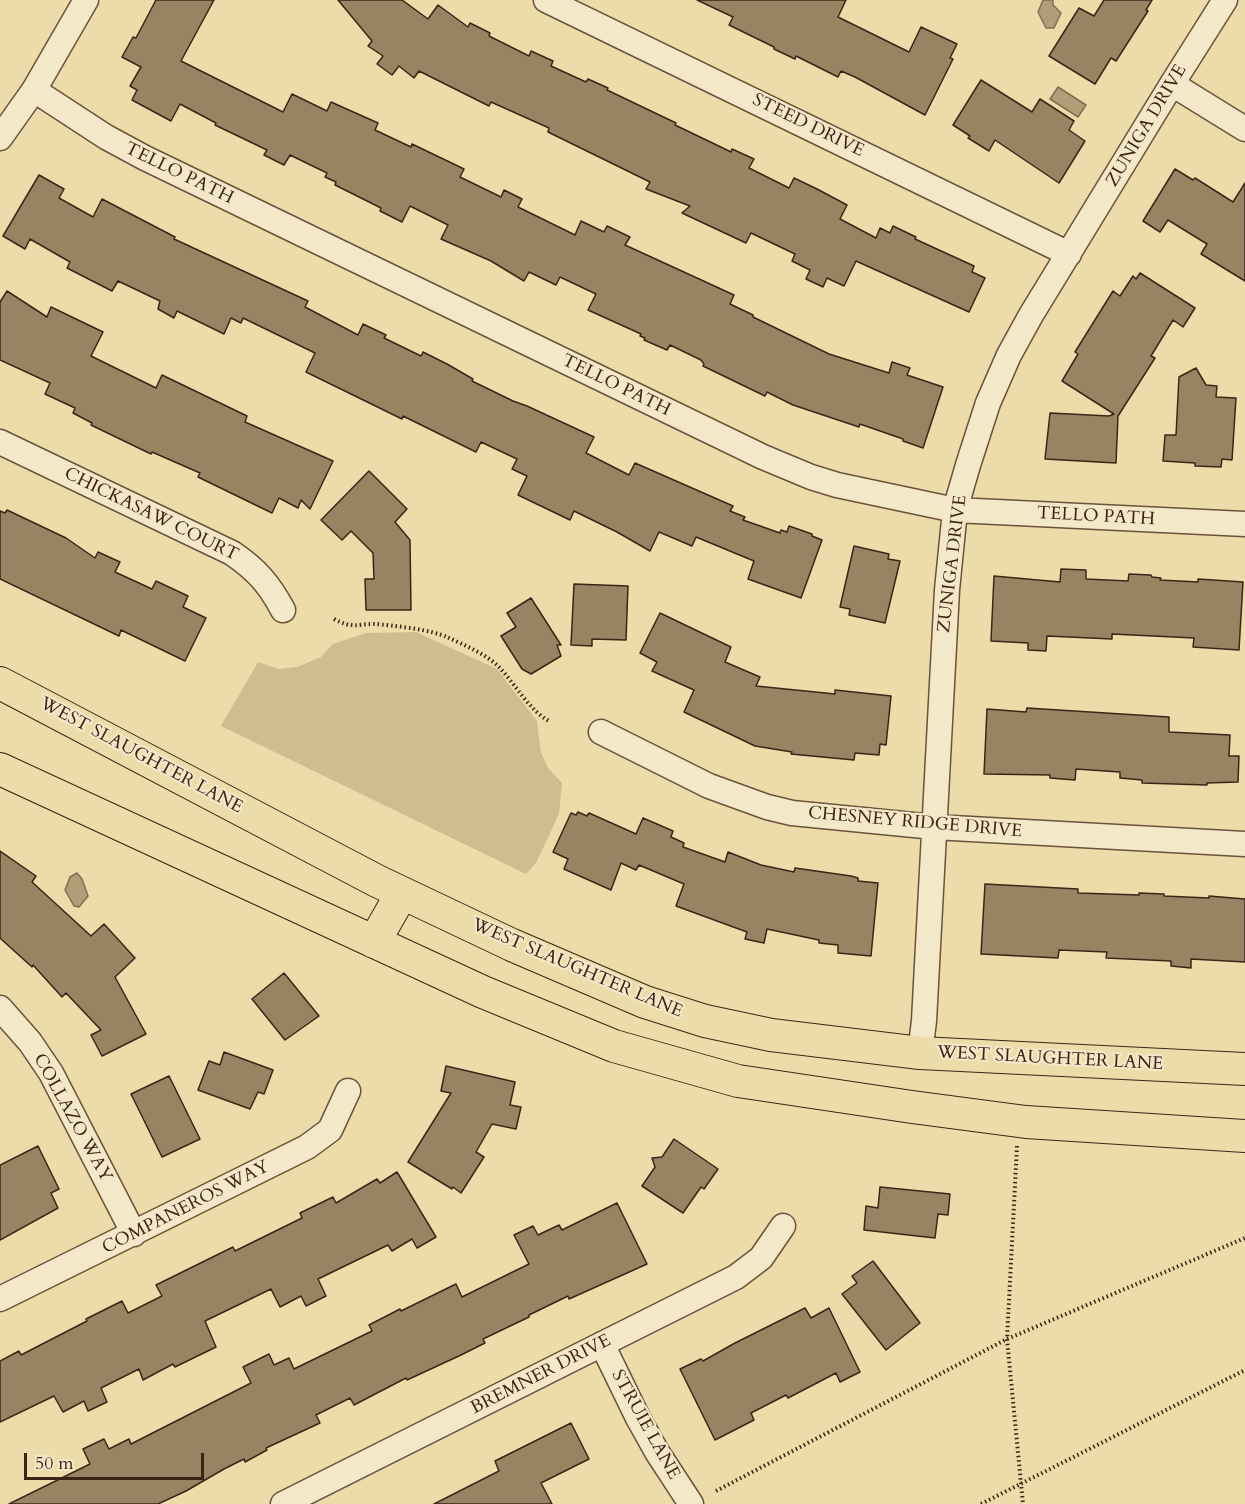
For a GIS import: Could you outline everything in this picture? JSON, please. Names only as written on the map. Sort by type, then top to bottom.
[{"type":"main road","name":"WEST SLAUGHTER LANE","points":[[0,683],[402,893],[512,945],[645,1002],[705,1021],[771,1035],[920,1053],[1245,1069]]},
{"type":"main road","points":[[0,769],[483,992],[614,1046],[738,1081],[912,1107],[1026,1122],[1245,1136]]},
{"type":"main road","points":[[374,942],[402,893]]},
{"type":"street","points":[[0,138],[34,90],[86,0]]},
{"type":"street","name":"STEED DRIVE","points":[[546,0],[1069,254]]},
{"type":"street","name":"ZUNIGA DRIVE","points":[[920,1053],[924,1021],[947,590],[955,510],[988,403],[1009,355],[1031,315],[1225,0]]},
{"type":"street","points":[[1172,84],[1245,129]]},
{"type":"street","name":"TELLO PATH","points":[[34,90],[106,137],[145,158],[763,457],[811,477],[837,485],[955,510],[1245,525]]},
{"type":"street","name":"CHICKASAW COURT","points":[[0,442],[232,553],[254,568],[272,588],[283,610]]},
{"type":"street","name":"CHESNEY RIDGE DRIVE","points":[[601,732],[710,786],[767,807],[792,813],[934,827],[1245,844]]},
{"type":"street","name":"COLLAZO WAY","points":[[0,1008],[30,1042],[51,1073],[134,1234]]},
{"type":"street","name":"COMPANEROS WAY","points":[[0,1299],[307,1146],[330,1130],[348,1091]]},
{"type":"street","name":"BREMNER DRIVE","points":[[282,1504],[736,1277],[761,1258],[783,1226]]},
{"type":"street","name":"STRUIE LANE","points":[[602,1344],[638,1418],[691,1504]]},
{"type":"path","points":[[334,620],[356,627],[376,624],[422,630],[445,636],[499,667],[534,711],[549,721]]},
{"type":"path","points":[[1017,1137],[1007,1339],[1023,1504]]},
{"type":"path","points":[[716,1491],[1007,1339],[1245,1238]]},
{"type":"path","points":[[981,1504],[1245,1370]]},
{"type":"shaded area","points":[[1043,0],[1053,0],[1053,5],[1061,13],[1054,28],[1046,28],[1038,12]]},
{"type":"shaded area","points":[[1058,87],[1086,105],[1078,117],[1050,99]]},
{"type":"shaded area","points":[[416,632],[497,669],[537,721],[541,753],[548,768],[562,783],[559,814],[536,863],[526,874],[221,726],[258,662],[278,669],[297,667],[321,657],[333,644],[366,633]]},
{"type":"shaded area","points":[[77,873],[82,879],[88,896],[79,907],[74,906],[65,890],[70,877]]},
{"type":"building","points":[[156,0],[214,0],[181,61],[283,112],[292,94],[327,111],[331,102],[378,123],[375,130],[411,147],[412,144],[464,169],[460,177],[501,197],[504,190],[522,199],[518,207],[575,235],[581,221],[604,232],[607,226],[630,237],[625,245],[734,295],[730,304],[829,354],[889,373],[892,362],[910,368],[907,375],[943,387],[923,448],[860,424],[859,427],[793,405],[767,392],[765,396],[703,366],[701,360],[670,345],[667,350],[644,340],[641,334],[588,310],[596,294],[560,277],[556,285],[529,272],[524,281],[491,261],[441,239],[448,225],[410,206],[402,222],[380,211],[381,208],[335,185],[336,182],[325,177],[327,173],[290,155],[284,165],[264,155],[267,150],[215,125],[216,123],[180,104],[171,121],[132,100],[137,90],[130,86],[141,67],[122,57],[133,37],[136,38]]},
{"type":"building","points":[[338,0],[402,0],[428,19],[438,5],[468,27],[470,23],[490,33],[489,36],[529,56],[531,51],[553,61],[551,66],[586,82],[588,79],[608,88],[607,90],[676,123],[675,125],[731,152],[732,149],[754,159],[749,168],[789,188],[794,178],[817,189],[847,205],[840,219],[876,238],[880,228],[890,233],[893,226],[916,237],[915,239],[974,266],[972,272],[985,278],[969,312],[856,261],[844,286],[827,278],[823,287],[806,279],[810,270],[792,261],[795,254],[751,233],[746,243],[682,213],[690,206],[646,189],[650,182],[548,132],[549,128],[491,102],[489,106],[419,71],[414,78],[399,66],[392,75],[377,64],[383,56],[368,46],[372,41]]},
{"type":"building","points":[[697,0],[846,0],[838,17],[909,52],[921,27],[957,44],[950,58],[953,59],[925,115],[855,77],[841,71],[838,77],[796,56],[795,59],[774,49],[729,25],[733,17]]},
{"type":"building","points":[[1104,0],[1152,0],[1146,10],[1148,11],[1116,61],[1111,58],[1095,84],[1049,56],[1079,8],[1094,16]]},
{"type":"building","points":[[981,80],[1032,112],[1040,99],[1074,121],[1069,130],[1085,141],[1059,183],[995,140],[989,151],[953,125]]},
{"type":"building","points":[[1175,169],[1193,180],[1195,178],[1233,202],[1245,183],[1245,281],[1201,254],[1207,244],[1168,220],[1160,232],[1143,221]]},
{"type":"building","points":[[39,175],[64,189],[59,198],[93,217],[102,199],[175,237],[174,239],[308,301],[305,307],[358,335],[363,324],[386,335],[384,338],[421,356],[423,352],[473,379],[472,381],[594,437],[586,453],[629,475],[635,463],[733,506],[730,511],[745,517],[743,520],[780,533],[781,530],[787,532],[789,526],[812,534],[822,540],[801,598],[748,579],[754,561],[696,537],[692,546],[659,532],[650,551],[574,511],[570,520],[518,495],[527,476],[512,469],[517,459],[481,442],[476,452],[306,372],[315,353],[243,318],[241,323],[231,318],[224,334],[177,311],[174,318],[158,309],[160,301],[118,281],[112,291],[67,268],[70,262],[30,239],[25,249],[3,236]]},
{"type":"building","points":[[1140,273],[1195,308],[1183,327],[1173,320],[1151,356],[1155,358],[1118,416],[1116,463],[1045,459],[1050,413],[1109,416],[1114,414],[1062,381],[1078,354],[1075,352],[1113,291],[1120,296],[1133,276],[1136,279]]},
{"type":"building","points":[[7,291],[47,317],[51,307],[103,332],[91,356],[156,388],[162,375],[247,416],[245,422],[333,461],[310,509],[301,500],[298,508],[279,498],[272,513],[198,477],[200,473],[152,452],[151,454],[91,425],[92,423],[73,413],[75,408],[45,394],[50,383],[0,360],[0,302]]},
{"type":"building","points":[[1196,368],[1206,385],[1217,386],[1216,397],[1236,398],[1232,460],[1222,459],[1221,467],[1163,461],[1165,435],[1176,435],[1179,377]]},
{"type":"building","points":[[369,471],[407,509],[395,522],[410,540],[411,610],[366,610],[365,579],[374,579],[373,553],[351,531],[342,540],[321,520]]},
{"type":"building","points":[[7,510],[66,538],[95,558],[98,552],[120,562],[115,572],[152,589],[156,581],[188,596],[183,607],[206,618],[185,661],[121,630],[119,636],[0,579],[0,511],[5,513]]},
{"type":"building","points":[[854,546],[889,554],[888,559],[900,561],[885,623],[849,615],[850,609],[840,607]]},
{"type":"building","points":[[1061,569],[1086,570],[1086,579],[1128,581],[1129,574],[1151,575],[1161,578],[1160,580],[1198,582],[1198,579],[1243,582],[1239,650],[1193,647],[1194,638],[1112,634],[1112,639],[1047,636],[1046,651],[1028,650],[1028,643],[991,641],[994,576],[1060,582]]},
{"type":"building","points":[[574,584],[628,586],[626,640],[592,639],[592,646],[571,645]]},
{"type":"building","points":[[531,598],[561,645],[557,645],[561,656],[531,674],[522,669],[501,636],[516,627],[507,613]]},
{"type":"building","points":[[660,613],[731,647],[725,662],[760,677],[756,686],[835,694],[835,690],[891,696],[886,745],[880,744],[879,755],[855,753],[854,760],[791,754],[792,752],[755,746],[684,712],[694,690],[652,671],[657,662],[640,653]]},
{"type":"building","points":[[1027,708],[1169,717],[1169,732],[1230,735],[1229,756],[1239,756],[1238,782],[1207,783],[1207,785],[1142,783],[1142,780],[1120,778],[1120,772],[1076,769],[1075,780],[1050,778],[1050,775],[984,774],[987,709],[1026,712]]},
{"type":"building","points":[[578,812],[587,816],[589,813],[636,834],[643,818],[673,831],[671,837],[684,843],[683,847],[725,862],[728,852],[761,865],[794,872],[795,868],[851,876],[858,878],[858,881],[878,883],[871,956],[838,953],[838,945],[819,943],[819,940],[767,929],[764,943],[745,939],[747,932],[676,906],[684,884],[639,865],[636,870],[621,863],[611,890],[564,869],[568,859],[553,852],[571,813],[576,815]]},
{"type":"building","points":[[0,851],[36,876],[32,882],[91,936],[104,924],[135,958],[115,977],[146,1034],[102,1056],[91,1035],[101,1030],[66,993],[62,997],[33,965],[32,967],[0,938]]},
{"type":"building","points":[[985,884],[1078,889],[1078,893],[1139,895],[1139,893],[1245,899],[1245,962],[1191,959],[1191,968],[1171,966],[1171,961],[1106,958],[1107,952],[1059,950],[1058,958],[981,954]]},
{"type":"building","points":[[284,973],[319,1016],[285,1040],[252,999]]},
{"type":"building","points":[[224,1052],[273,1070],[264,1094],[258,1092],[250,1109],[198,1090],[209,1061],[220,1065]]},
{"type":"building","points":[[446,1066],[515,1082],[510,1105],[521,1107],[516,1129],[492,1124],[476,1152],[484,1157],[461,1193],[408,1162],[451,1093],[441,1091]]},
{"type":"building","points":[[169,1076],[200,1139],[162,1157],[131,1094]]},
{"type":"building","points":[[674,1139],[718,1169],[704,1189],[701,1187],[683,1213],[642,1186],[655,1167],[652,1158],[662,1157]]},
{"type":"building","points":[[38,1146],[59,1189],[51,1193],[58,1208],[0,1240],[0,1165]]},
{"type":"building","points":[[397,1172],[436,1237],[417,1248],[412,1239],[392,1251],[388,1245],[318,1279],[326,1296],[306,1306],[301,1296],[280,1307],[271,1289],[205,1321],[216,1347],[175,1367],[173,1364],[143,1380],[139,1369],[101,1388],[107,1402],[88,1411],[84,1401],[63,1412],[54,1396],[0,1422],[0,1361],[19,1351],[21,1355],[122,1301],[128,1313],[162,1296],[156,1285],[233,1247],[235,1251],[302,1218],[300,1213],[333,1197],[336,1203],[377,1179],[380,1183]]},
{"type":"building","points":[[880,1187],[950,1194],[948,1215],[938,1214],[935,1238],[864,1230],[866,1206],[878,1208]]},
{"type":"building","points":[[617,1203],[647,1264],[569,1299],[568,1296],[483,1339],[485,1343],[407,1380],[406,1378],[354,1405],[350,1398],[316,1415],[320,1423],[158,1504],[9,1504],[90,1464],[83,1449],[104,1439],[109,1449],[129,1439],[131,1444],[251,1383],[243,1367],[269,1354],[274,1365],[289,1358],[294,1369],[372,1331],[369,1325],[456,1284],[462,1297],[529,1264],[514,1235],[533,1226],[538,1235],[559,1225],[562,1230]]},
{"type":"building","points":[[873,1261],[920,1323],[886,1350],[842,1294],[857,1283],[852,1276]]},
{"type":"building","points":[[805,1308],[811,1318],[829,1308],[860,1372],[840,1382],[836,1373],[788,1398],[786,1395],[751,1413],[754,1420],[715,1440],[680,1369],[701,1359],[703,1361]]},
{"type":"building","points":[[571,1423],[589,1459],[541,1483],[552,1504],[434,1504],[499,1471],[495,1461]]}]
